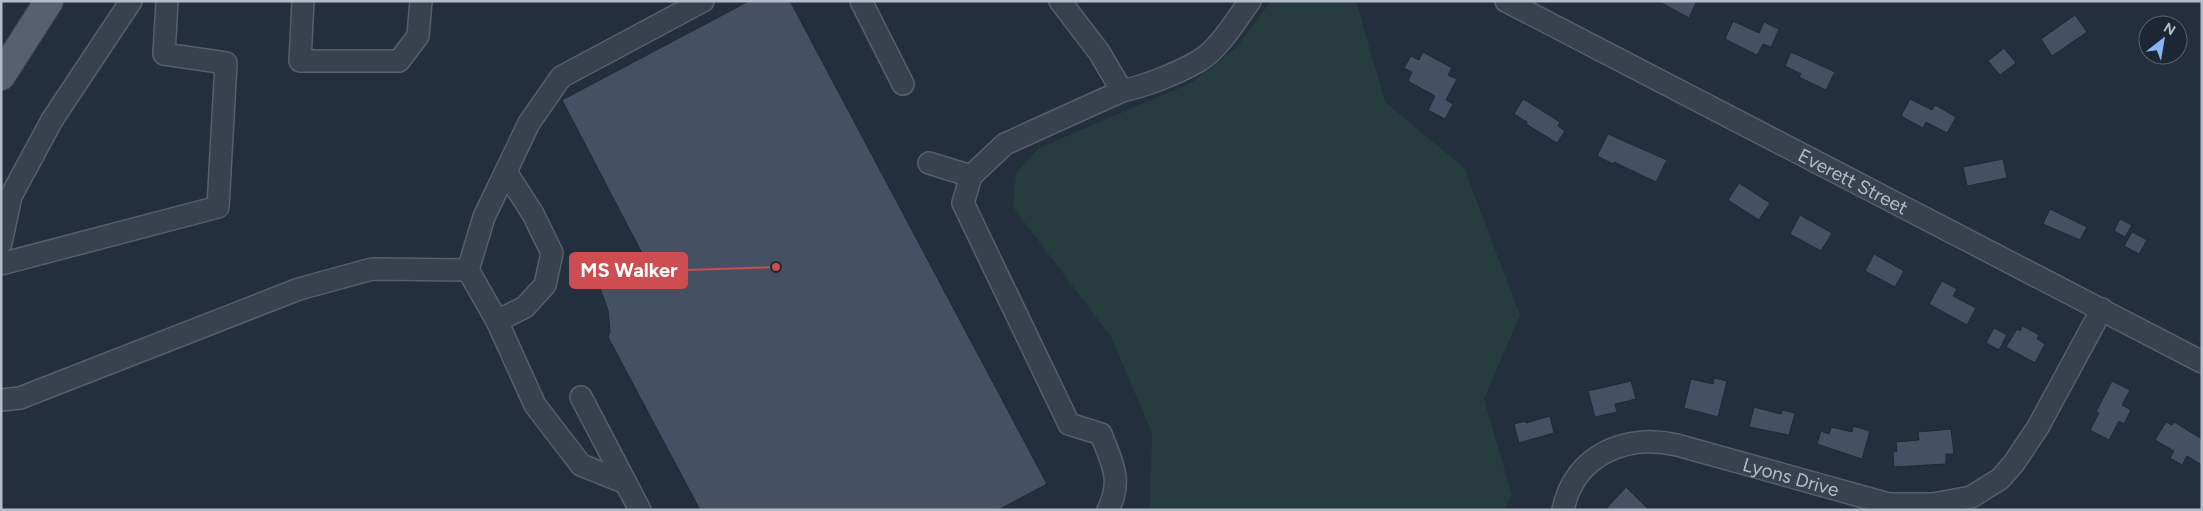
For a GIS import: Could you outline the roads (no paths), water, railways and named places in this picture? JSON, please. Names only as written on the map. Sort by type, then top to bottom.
[{"type":"main road","points":[[1,76],[49,1]]},
{"type":"street","points":[[1,243],[11,196],[48,127],[131,1]]},
{"type":"street","points":[[1,264],[218,207],[226,63],[164,54],[167,1]]},
{"type":"street","points":[[303,1],[300,60],[399,61],[418,36],[421,1]]},
{"type":"street","points":[[626,483],[581,465],[535,405],[497,321],[468,270],[484,217],[529,123],[561,77],[703,1]]},
{"type":"street","points":[[861,1],[903,84]]},
{"type":"street","points":[[1060,1],[1099,52],[1122,91]]},
{"type":"street","points":[[1108,510],[1113,500],[1116,472],[1101,434],[1069,424],[963,203],[971,176],[1005,144],[1122,91],[1138,87],[1198,62],[1221,40],[1250,1]]},
{"type":"street","name":"Everett Street","points":[[1506,1],[2202,362]]},
{"type":"street","points":[[929,163],[971,176]]},
{"type":"street","points":[[497,321],[525,306],[545,286],[552,253],[533,214],[506,172]]},
{"type":"street","points":[[1,400],[29,395],[299,289],[334,278],[372,269],[468,270]]},
{"type":"street","name":"Lyons Drive","points":[[1563,510],[1576,478],[1594,459],[1614,447],[1627,443],[1655,441],[1677,444],[1889,504],[1933,504],[1971,497],[2000,478],[2014,463],[2038,426],[2102,309]]},
{"type":"street","points":[[580,397],[640,510]]},
{"type":"place","name":"MS Walker","points":[[776,267]]}]
